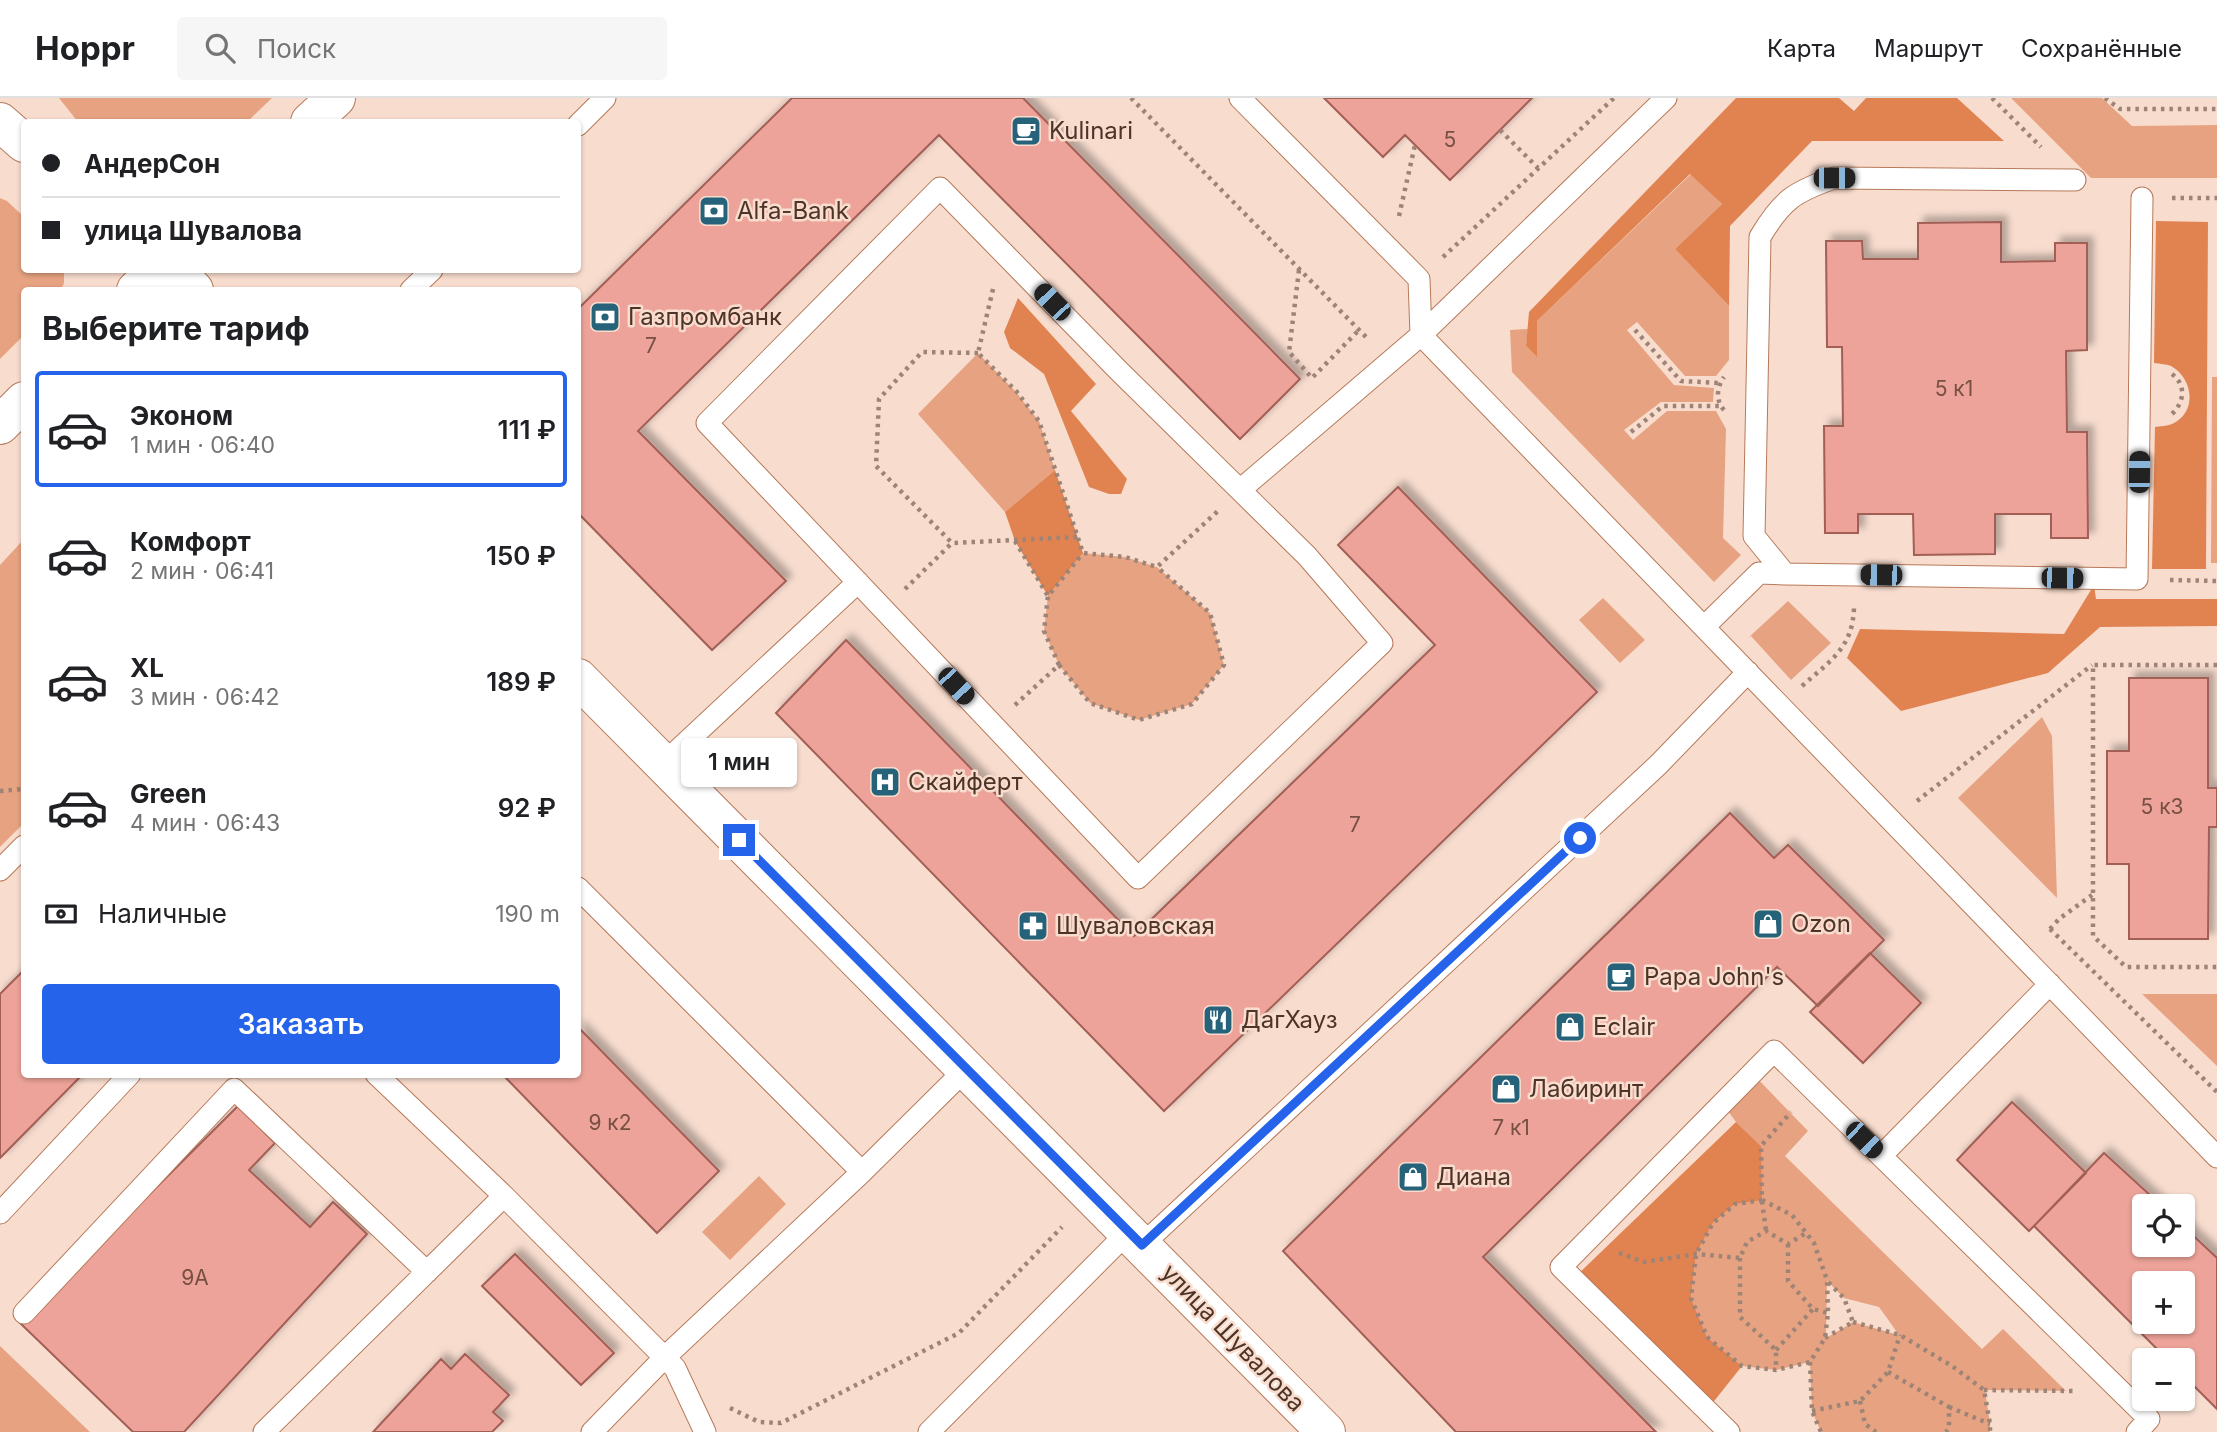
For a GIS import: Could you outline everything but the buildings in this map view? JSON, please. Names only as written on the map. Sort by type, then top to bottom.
[{"type":"street","points":[[313,119],[336,98]]},
{"type":"street","points":[[0,122],[21,140]]},
{"type":"street","points":[[139,287],[155,273]]},
{"type":"street","points":[[177,273],[191,287]]},
{"type":"street","points":[[0,425],[21,404]]},
{"type":"street","name":"улица Шувалова","points":[[581,681],[1326,1432]]},
{"type":"lane","points":[[581,122],[605,98]]},
{"type":"lane","points":[[1240,98],[1419,279],[1421,335],[2217,1157]]},
{"type":"lane","points":[[1240,490],[1391,363],[1666,98]]},
{"type":"lane","points":[[1785,574],[1754,536],[1760,237],[1774,212],[1801,190],[1834,178],[2075,180]]},
{"type":"lane","points":[[940,188],[1240,490],[1307,556],[1382,643],[1138,878],[707,423],[940,188]]},
{"type":"lane","points":[[1704,627],[1759,573],[2137,579],[2142,198]]},
{"type":"lane","points":[[414,287],[429,273]]},
{"type":"lane","points":[[663,764],[858,582]]},
{"type":"lane","points":[[929,1432],[1135,1238],[1658,765],[1748,672]]},
{"type":"lane","points":[[0,870],[21,849]]},
{"type":"lane","points":[[581,891],[862,1172]]},
{"type":"lane","points":[[1881,1156],[2050,984]]},
{"type":"lane","points":[[1729,1432],[1561,1267],[1774,1051],[2149,1419],[2137,1432]]},
{"type":"lane","points":[[592,1432],[669,1363],[966,1069]]},
{"type":"lane","points":[[0,1213],[126,1078]]},
{"type":"lane","points":[[380,1078],[504,1196],[669,1363],[705,1432]]},
{"type":"lane","points":[[24,1313],[234,1089],[427,1272]]},
{"type":"lane","points":[[264,1432],[504,1196]]},
{"type":"path","points":[[1131,98],[1391,363]]},
{"type":"path","points":[[1419,279],[1614,98]]},
{"type":"path","points":[[2105,98],[2120,109],[2217,108]]},
{"type":"path","points":[[1500,130],[1538,168]]},
{"type":"path","points":[[1391,250],[1415,145]]},
{"type":"path","points":[[978,353],[1002,250]]},
{"type":"path","points":[[1299,269],[1289,352],[1312,378],[1359,330]]},
{"type":"path","points":[[1635,330],[1681,381],[1720,383]]},
{"type":"path","points":[[952,543],[876,466],[879,398],[922,352],[978,353],[1017,392],[1040,421],[1083,553]]},
{"type":"path","points":[[1631,432],[1664,406],[1720,406]]},
{"type":"path","points":[[1157,567],[1240,490]]},
{"type":"path","points":[[883,610],[952,543],[1078,537]]},
{"type":"path","points":[[1015,541],[1048,596]]},
{"type":"path","points":[[1083,553],[1125,557],[1157,567],[1210,613],[1224,665],[1192,704],[1139,720],[1090,702],[1059,665],[1044,631],[1048,596],[1083,553]]},
{"type":"path","points":[[1779,706],[1841,652],[1854,622],[1855,574]]},
{"type":"path","points":[[2137,579],[2217,580]]},
{"type":"path","points":[[992,724],[1059,665]]},
{"type":"path","points":[[2093,665],[2093,936],[2126,967],[2217,967]]},
{"type":"path","points":[[1930,791],[2093,665],[2217,665]]},
{"type":"path","points":[[0,791],[21,789]]},
{"type":"path","points":[[2059,919],[2093,894]]},
{"type":"path","points":[[2050,929],[2217,1092]]},
{"type":"path","points":[[1766,1231],[1762,1200],[1761,1146],[1811,1088]]},
{"type":"path","points":[[1810,1362],[1776,1370],[1742,1366],[1707,1337],[1691,1298],[1696,1254],[1713,1223],[1735,1204],[1762,1200],[1792,1215],[1814,1243],[1827,1280],[1828,1313],[1825,1338],[1810,1362],[1812,1411],[1821,1432]]},
{"type":"path","points":[[669,1363],[739,1415],[759,1422],[781,1423],[959,1333],[1062,1227]]},
{"type":"path","points":[[1766,1231],[1788,1244]]},
{"type":"path","points":[[1766,1231],[1747,1242],[1740,1258],[1740,1317],[1776,1350]]},
{"type":"path","points":[[1788,1244],[1806,1233]]},
{"type":"path","points":[[1587,1241],[1644,1262],[1696,1254],[1740,1258]]},
{"type":"path","points":[[1788,1244],[1788,1281],[1813,1309],[1828,1313]]},
{"type":"path","points":[[1827,1280],[1844,1298],[1853,1322]]},
{"type":"path","points":[[1776,1370],[1776,1350],[1813,1309]]},
{"type":"path","points":[[1825,1338],[1853,1322],[1900,1335],[1952,1366],[1984,1390],[2122,1392]]},
{"type":"path","points":[[1812,1411],[1860,1401],[1888,1372],[1900,1335]]},
{"type":"path","points":[[1888,1372],[1949,1407],[1990,1424]]},
{"type":"path","points":[[1984,1390],[1990,1432]]},
{"type":"path","points":[[1860,1401],[1865,1424],[1876,1432]]},
{"type":"path","points":[[1946,1432],[1949,1428],[1949,1407]]},
{"type":"shaded area","points":[[59,98],[272,98],[250,119],[76,119]]},
{"type":"shaded area","points":[[1736,98],[1839,98],[1854,111],[1866,98],[1957,98],[2004,141],[1812,141],[1730,226],[1729,306],[1675,249],[1722,204],[1690,174],[1537,321],[1537,357],[1526,346],[1529,312]]},
{"type":"shaded area","points":[[2011,98],[2102,98],[2132,126],[2217,125],[2217,178],[2091,178]]},
{"type":"shaded area","points":[[1691,174],[1722,204],[1675,249],[1729,306],[1729,360],[1716,376],[1685,376],[1637,322],[1627,330],[1674,385],[1714,388],[1713,402],[1661,402],[1624,430],[1633,440],[1667,411],[1716,411],[1726,429],[1723,538],[1741,555],[1714,582],[1512,372],[1510,330],[1528,329],[1526,346],[1536,356],[1537,321]]},
{"type":"shaded area","points":[[0,198],[21,214],[21,273],[64,273],[64,283],[62,287],[21,287],[21,338],[0,359]]},
{"type":"shaded area","points":[[2156,221],[2208,222],[2206,569],[2152,569],[2155,427],[2170,425],[2180,419],[2186,412],[2190,395],[2184,378],[2178,371],[2171,366],[2154,363]]},
{"type":"shaded area","points":[[1018,298],[1096,384],[1071,411],[1127,479],[1121,494],[1109,494],[1089,487],[1044,374],[1010,348],[1004,332]]},
{"type":"shaded area","points":[[978,353],[1016,392],[1039,421],[1055,470],[1005,512],[918,414]]},
{"type":"shaded area","points":[[2212,377],[2217,377],[2217,563],[2211,563]]},
{"type":"shaded area","points":[[1055,470],[1083,553],[1048,596],[1015,541],[1005,512]]},
{"type":"shaded area","points":[[21,542],[21,826],[0,847],[0,565]]},
{"type":"shaded area","points":[[1083,553],[1125,557],[1157,567],[1210,613],[1224,665],[1192,704],[1139,720],[1090,703],[1059,665],[1044,631],[1048,596]]},
{"type":"shaded area","points":[[2094,585],[2096,599],[2217,599],[2217,626],[2100,627],[2048,673],[1901,711],[1847,658],[1860,629],[2064,634]]},
{"type":"shaded area","points":[[1603,598],[1645,640],[1620,663],[1579,620]]},
{"type":"shaded area","points":[[1788,601],[1831,643],[1791,680],[1751,636],[1748,638]]},
{"type":"shaded area","points":[[2042,717],[2052,736],[2057,898],[1958,798]]},
{"type":"shaded area","points":[[2142,994],[2217,994],[2217,1066]]},
{"type":"shaded area","points":[[1752,1073],[1808,1131],[1785,1156],[1982,1349],[2003,1329],[2066,1391],[1985,1390],[1990,1432],[1821,1432],[1812,1411],[1810,1362],[1776,1370],[1742,1366],[1707,1337],[1691,1298],[1696,1254],[1713,1223],[1735,1204],[1761,1146],[1736,1122],[1722,1103]],"holes":[[[1827,1281],[1844,1298],[1879,1307],[1899,1335],[1853,1322],[1826,1338]]]},
{"type":"shaded area","points":[[1736,1122],[1761,1146],[1762,1200],[1735,1204],[1713,1223],[1696,1254],[1691,1298],[1707,1337],[1742,1366],[1707,1410],[1573,1279]]},
{"type":"shaded area","points":[[759,1176],[786,1204],[730,1260],[702,1232]]},
{"type":"shaded area","points":[[0,1346],[90,1432],[0,1432]]},
{"type":"place","name":"Kulinari","points":[[1026,131]]},
{"type":"place","name":"Alfa-Bank","points":[[714,211]]},
{"type":"place","name":"Газпромбанк","points":[[605,317]]},
{"type":"place","name":"Скайферт","points":[[885,782]]},
{"type":"place","name":"Ozon","points":[[1768,924]]},
{"type":"place","name":"Шуваловская","points":[[1033,926]]},
{"type":"place","name":"Papa John's","points":[[1621,977]]},
{"type":"place","name":"ДагХауз","points":[[1218,1020]]},
{"type":"place","name":"Eclair","points":[[1570,1027]]},
{"type":"place","name":"Лабиринт","points":[[1506,1089]]},
{"type":"place","name":"Диана","points":[[1413,1177]]},
{"type":"route","points":[[739,840],[1142,1245],[1580,838]]}]
